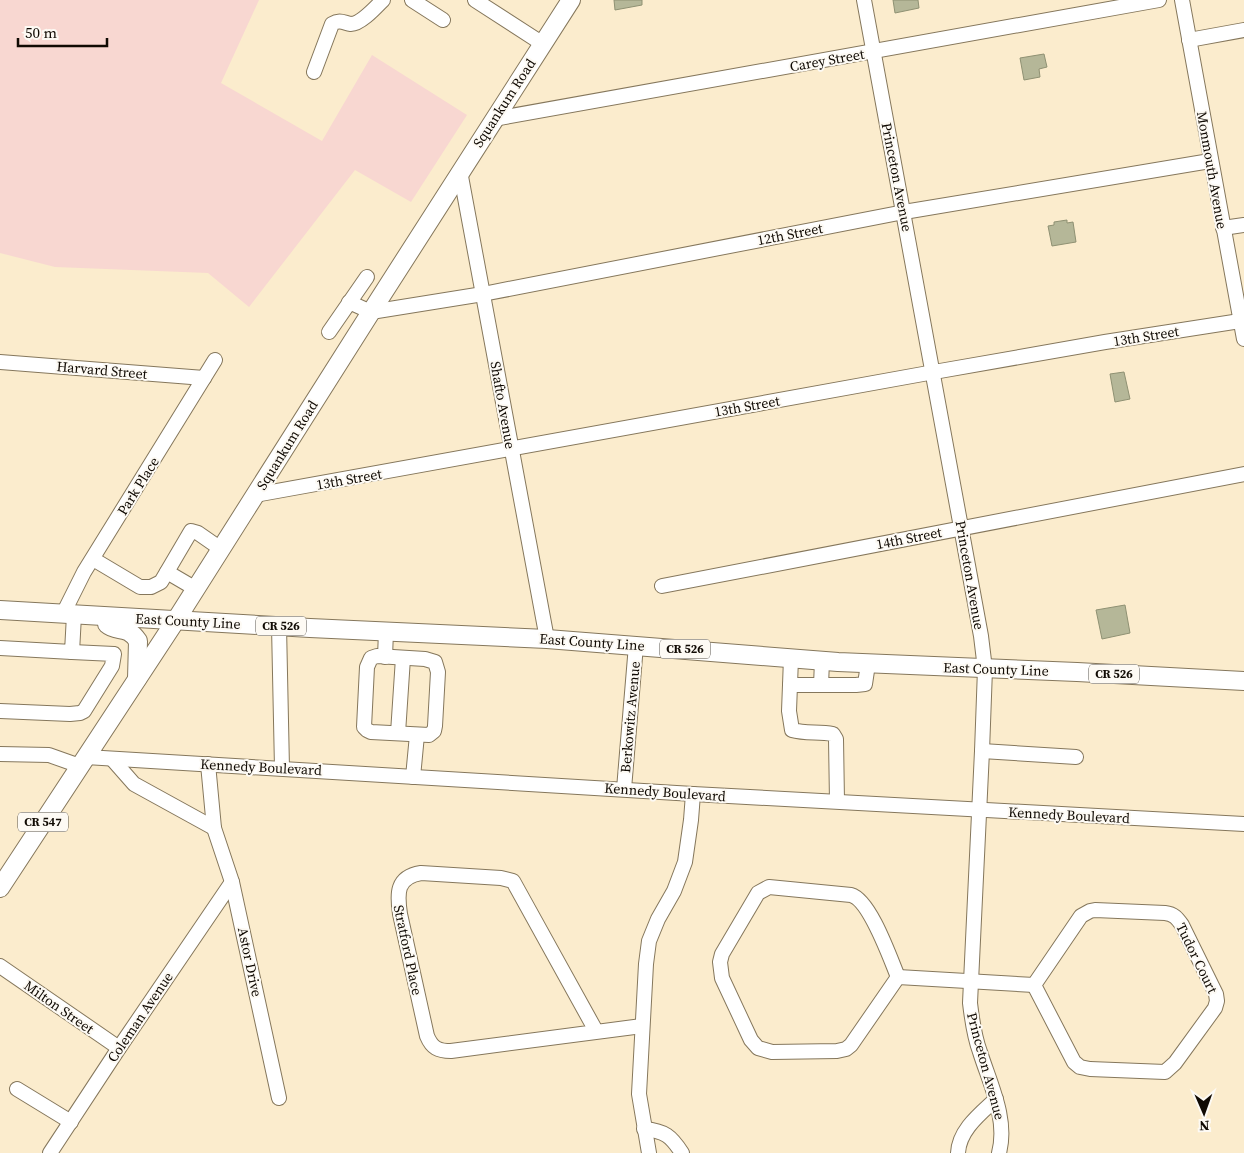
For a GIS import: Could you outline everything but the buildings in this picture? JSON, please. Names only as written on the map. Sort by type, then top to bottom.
[{"type":"main road","name":"Squankum Road","points":[[0,888],[196,589],[460,171],[571,0]]},
{"type":"main road","name":"East County Line","points":[[0,610],[97,617],[547,638],[868,664],[1244,681]]},
{"type":"main road","points":[[97,617],[110,627],[129,631],[138,641],[137,680]]},
{"type":"street","points":[[314,72],[332,24],[342,21],[351,24],[356,23],[369,14],[383,0]]},
{"type":"street","points":[[412,0],[443,20]]},
{"type":"street","points":[[475,0],[543,44]]},
{"type":"street","name":"Princeton Avenue","points":[[864,0],[934,372],[981,636],[984,668],[982,751],[970,1003],[972,1023],[979,1050],[996,1099],[1001,1122],[1002,1141],[999,1153]]},
{"type":"street","name":"Carey Street","points":[[494,119],[1159,0]]},
{"type":"street","name":"Monmouth Avenue","points":[[1182,0],[1243,333]]},
{"type":"street","points":[[1189,40],[1244,30]]},
{"type":"street","name":"12th Street","points":[[371,312],[483,294],[904,212],[1210,161]]},
{"type":"street","name":"Shafto Avenue","points":[[460,171],[547,638]]},
{"type":"street","points":[[1223,228],[1244,225]]},
{"type":"street","points":[[329,332],[348,302],[367,278]]},
{"type":"street","points":[[348,302],[371,312]]},
{"type":"street","name":"13th Street","points":[[255,495],[1104,342],[1243,333]]},
{"type":"street","name":"Park Place","points":[[69,615],[93,559],[215,360]]},
{"type":"street","name":"Harvard Street","points":[[0,362],[204,378]]},
{"type":"street","name":"14th Street","points":[[662,586],[1244,474]]},
{"type":"street","points":[[93,559],[140,587],[152,587],[161,582],[191,531],[221,549]]},
{"type":"street","points":[[167,572],[196,589]]},
{"type":"street","points":[[69,615],[72,652]]},
{"type":"street","points":[[279,626],[282,768]]},
{"type":"street","points":[[385,657],[386,631]]},
{"type":"street","name":"Berkowitz Avenue","points":[[624,789],[636,645]]},
{"type":"street","points":[[0,648],[114,654],[112,666],[84,711],[70,714],[0,711]]},
{"type":"street","points":[[371,658],[403,658],[430,660],[435,662],[437,666],[435,726],[434,731],[429,735],[371,732],[364,727],[369,661],[371,658]]},
{"type":"street","points":[[398,733],[403,658]]},
{"type":"street","points":[[791,658],[789,711],[792,730],[802,733],[828,732],[833,734],[836,739],[837,801]]},
{"type":"street","points":[[822,661],[822,685]]},
{"type":"street","points":[[790,685],[865,684],[868,664]]},
{"type":"street","points":[[413,777],[417,735]]},
{"type":"street","points":[[982,751],[1076,758]]},
{"type":"street","name":"Kennedy Boulevard","points":[[0,754],[49,755],[83,761],[112,759],[282,768],[693,794],[1244,824]]},
{"type":"street","points":[[112,759],[134,784],[214,828]]},
{"type":"street","name":"Astor Drive","points":[[208,764],[214,828],[232,882],[279,1098]]},
{"type":"street","points":[[649,1153],[639,1094],[646,964],[650,941],[658,919],[674,891],[685,862],[692,820],[693,794]]},
{"type":"street","name":"Stratford Place","points":[[596,1032],[513,881],[501,878],[421,873],[414,874],[402,884],[397,896],[427,1036],[435,1048],[440,1051],[451,1051],[642,1026]]},
{"type":"street","name":"Coleman Avenue","points":[[50,1153],[232,882]]},
{"type":"street","points":[[769,887],[784,888],[856,896],[869,912],[898,977],[851,1045],[846,1049],[837,1051],[772,1052],[758,1048],[751,1040],[722,978],[720,962],[722,954],[758,893],[769,887]]},
{"type":"street","name":"Tudor Court","points":[[1090,911],[1165,913],[1177,917],[1182,925],[1213,988],[1217,1001],[1215,1008],[1175,1063],[1165,1072],[1090,1070],[1080,1067],[1074,1062],[1034,985],[1081,916],[1090,911]]},
{"type":"street","name":"Milton Street","points":[[0,966],[119,1048]]},
{"type":"street","points":[[898,977],[1034,985]]},
{"type":"street","points":[[16,1088],[70,1122]]},
{"type":"street","points":[[958,1153],[962,1136],[978,1116],[996,1099]]},
{"type":"street","points":[[644,1129],[658,1130],[666,1134],[674,1141],[682,1153]]},
{"type":"shaded area","points":[[0,0],[259,0],[221,83],[322,141],[372,55],[467,115],[411,202],[355,170],[249,307],[208,273],[55,267],[0,253]]}]
